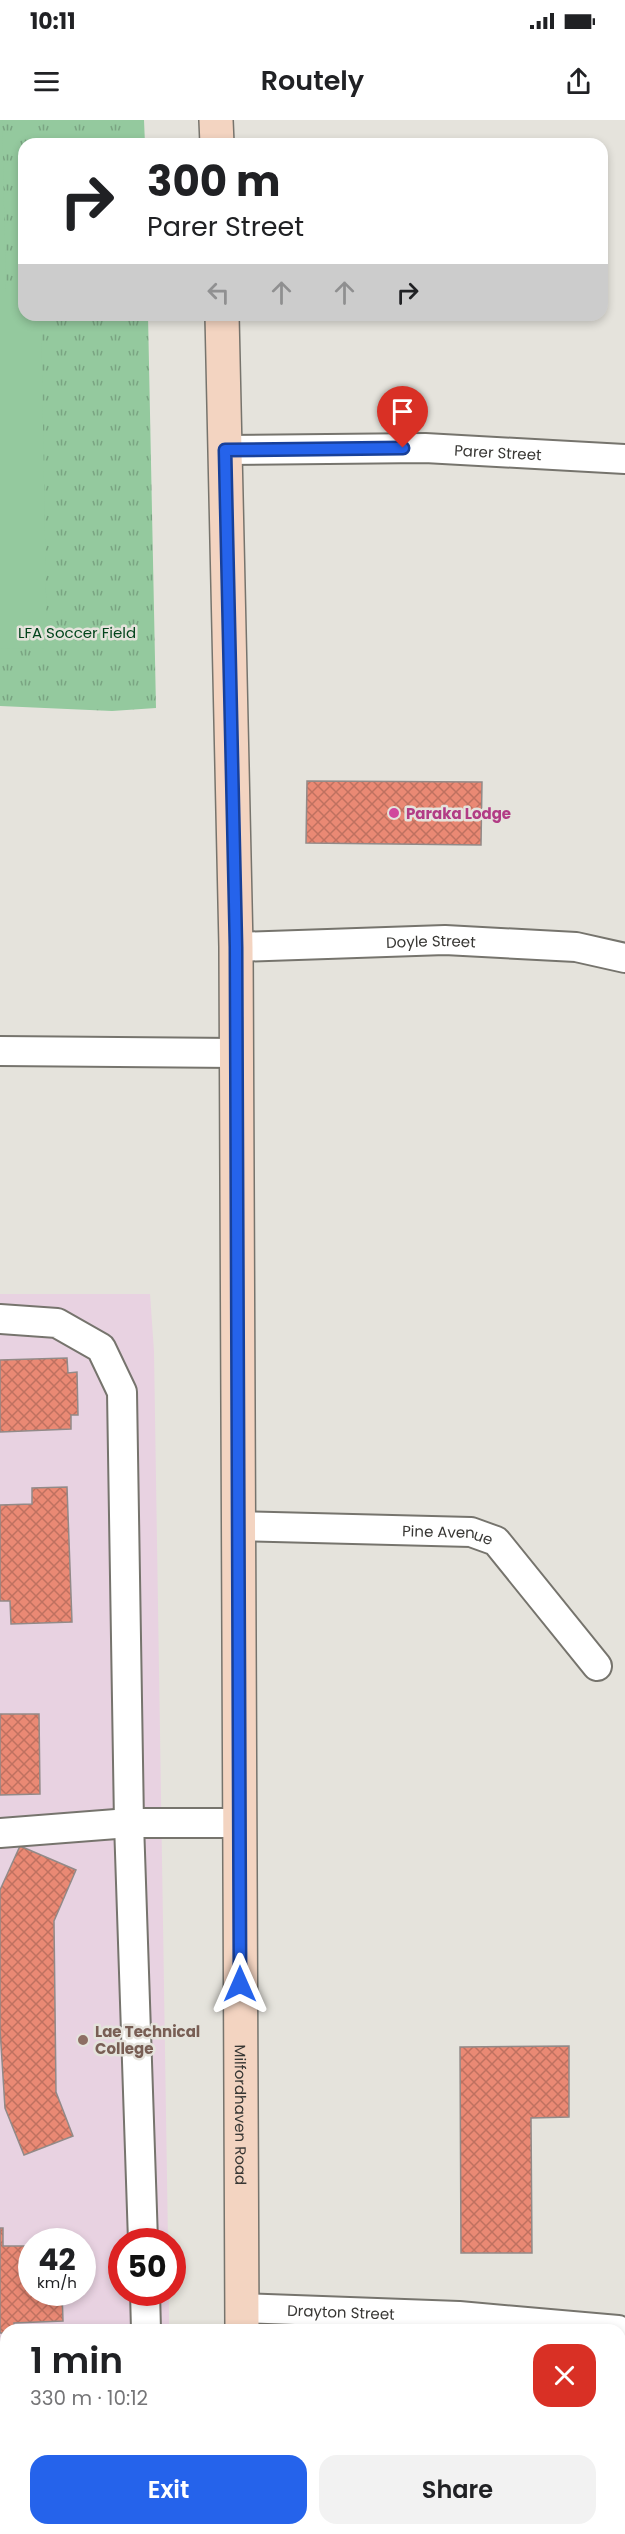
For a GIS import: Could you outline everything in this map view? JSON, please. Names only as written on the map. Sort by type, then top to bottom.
[{"type":"main road","points":[[216,120],[217,138]]},
{"type":"main road","name":"Milfordhaven Road","points":[[222,321],[236,947],[242,2319]]},
{"type":"street","name":"Parer Street","points":[[225,450],[426,448],[625,459]]},
{"type":"street","name":"Doyle Street","points":[[236,947],[445,940],[576,947],[625,958]]},
{"type":"street","points":[[0,1051],[236,1053]]},
{"type":"street","points":[[0,1320],[57,1323],[101,1348],[122,1392],[129,1824],[143,2228]]},
{"type":"street","name":"Pine Avenue","points":[[238,1526],[471,1532],[496,1541],[597,1666]]},
{"type":"street","points":[[0,1833],[129,1824],[239,1823]]},
{"type":"street","points":[[145,2306],[146,2324]]},
{"type":"street","name":"Drayton Street","points":[[242,2319],[459,2316],[550,2324]]},
{"type":"shaded area","name":"Lae Technical College","points":[[0,1294],[150,1294],[154,1352],[168,2228],[108,2228],[108,2306],[169,2306],[169,2324],[0,2324]]},
{"type":"green space","name":"LFA Soccer Field","points":[[0,120],[144,120],[145,138],[18,138],[18,321],[148,321],[156,708],[112,711],[0,706]]},
{"type":"green space","points":[[0,120],[2,120],[6,292],[0,292]]},
{"type":"green space","points":[[0,300],[18,300],[18,321],[41,321],[47,649],[0,648]]},
{"type":"building","name":"Paraka Lodge","points":[[307,781],[482,782],[481,845],[306,843]]},
{"type":"building","points":[[67,1358],[68,1373],[77,1372],[78,1415],[71,1415],[71,1429],[0,1432],[0,1360]]},
{"type":"building","points":[[67,1487],[72,1622],[11,1624],[10,1601],[0,1601],[0,1505],[32,1504],[32,1488]]},
{"type":"building","points":[[0,1714],[39,1714],[40,1794],[0,1795]]},
{"type":"building","points":[[20,1846],[76,1870],[54,1921],[56,2092],[73,2136],[24,2155],[5,2108],[0,2029],[0,1890]]},
{"type":"building","points":[[569,2046],[569,2117],[531,2118],[532,2253],[461,2253],[460,2047]]},
{"type":"building","points":[[0,2228],[3,2228],[3,2246],[18,2246],[18,2306],[62,2306],[63,2321],[0,2324]]},
{"type":"place","name":"Paraka Lodge","points":[[394,813]]},
{"type":"place","name":"Lae Technical College","points":[[83,2040]]},
{"type":"route","points":[[240,1984],[236,947],[225,450],[403,448]]}]
